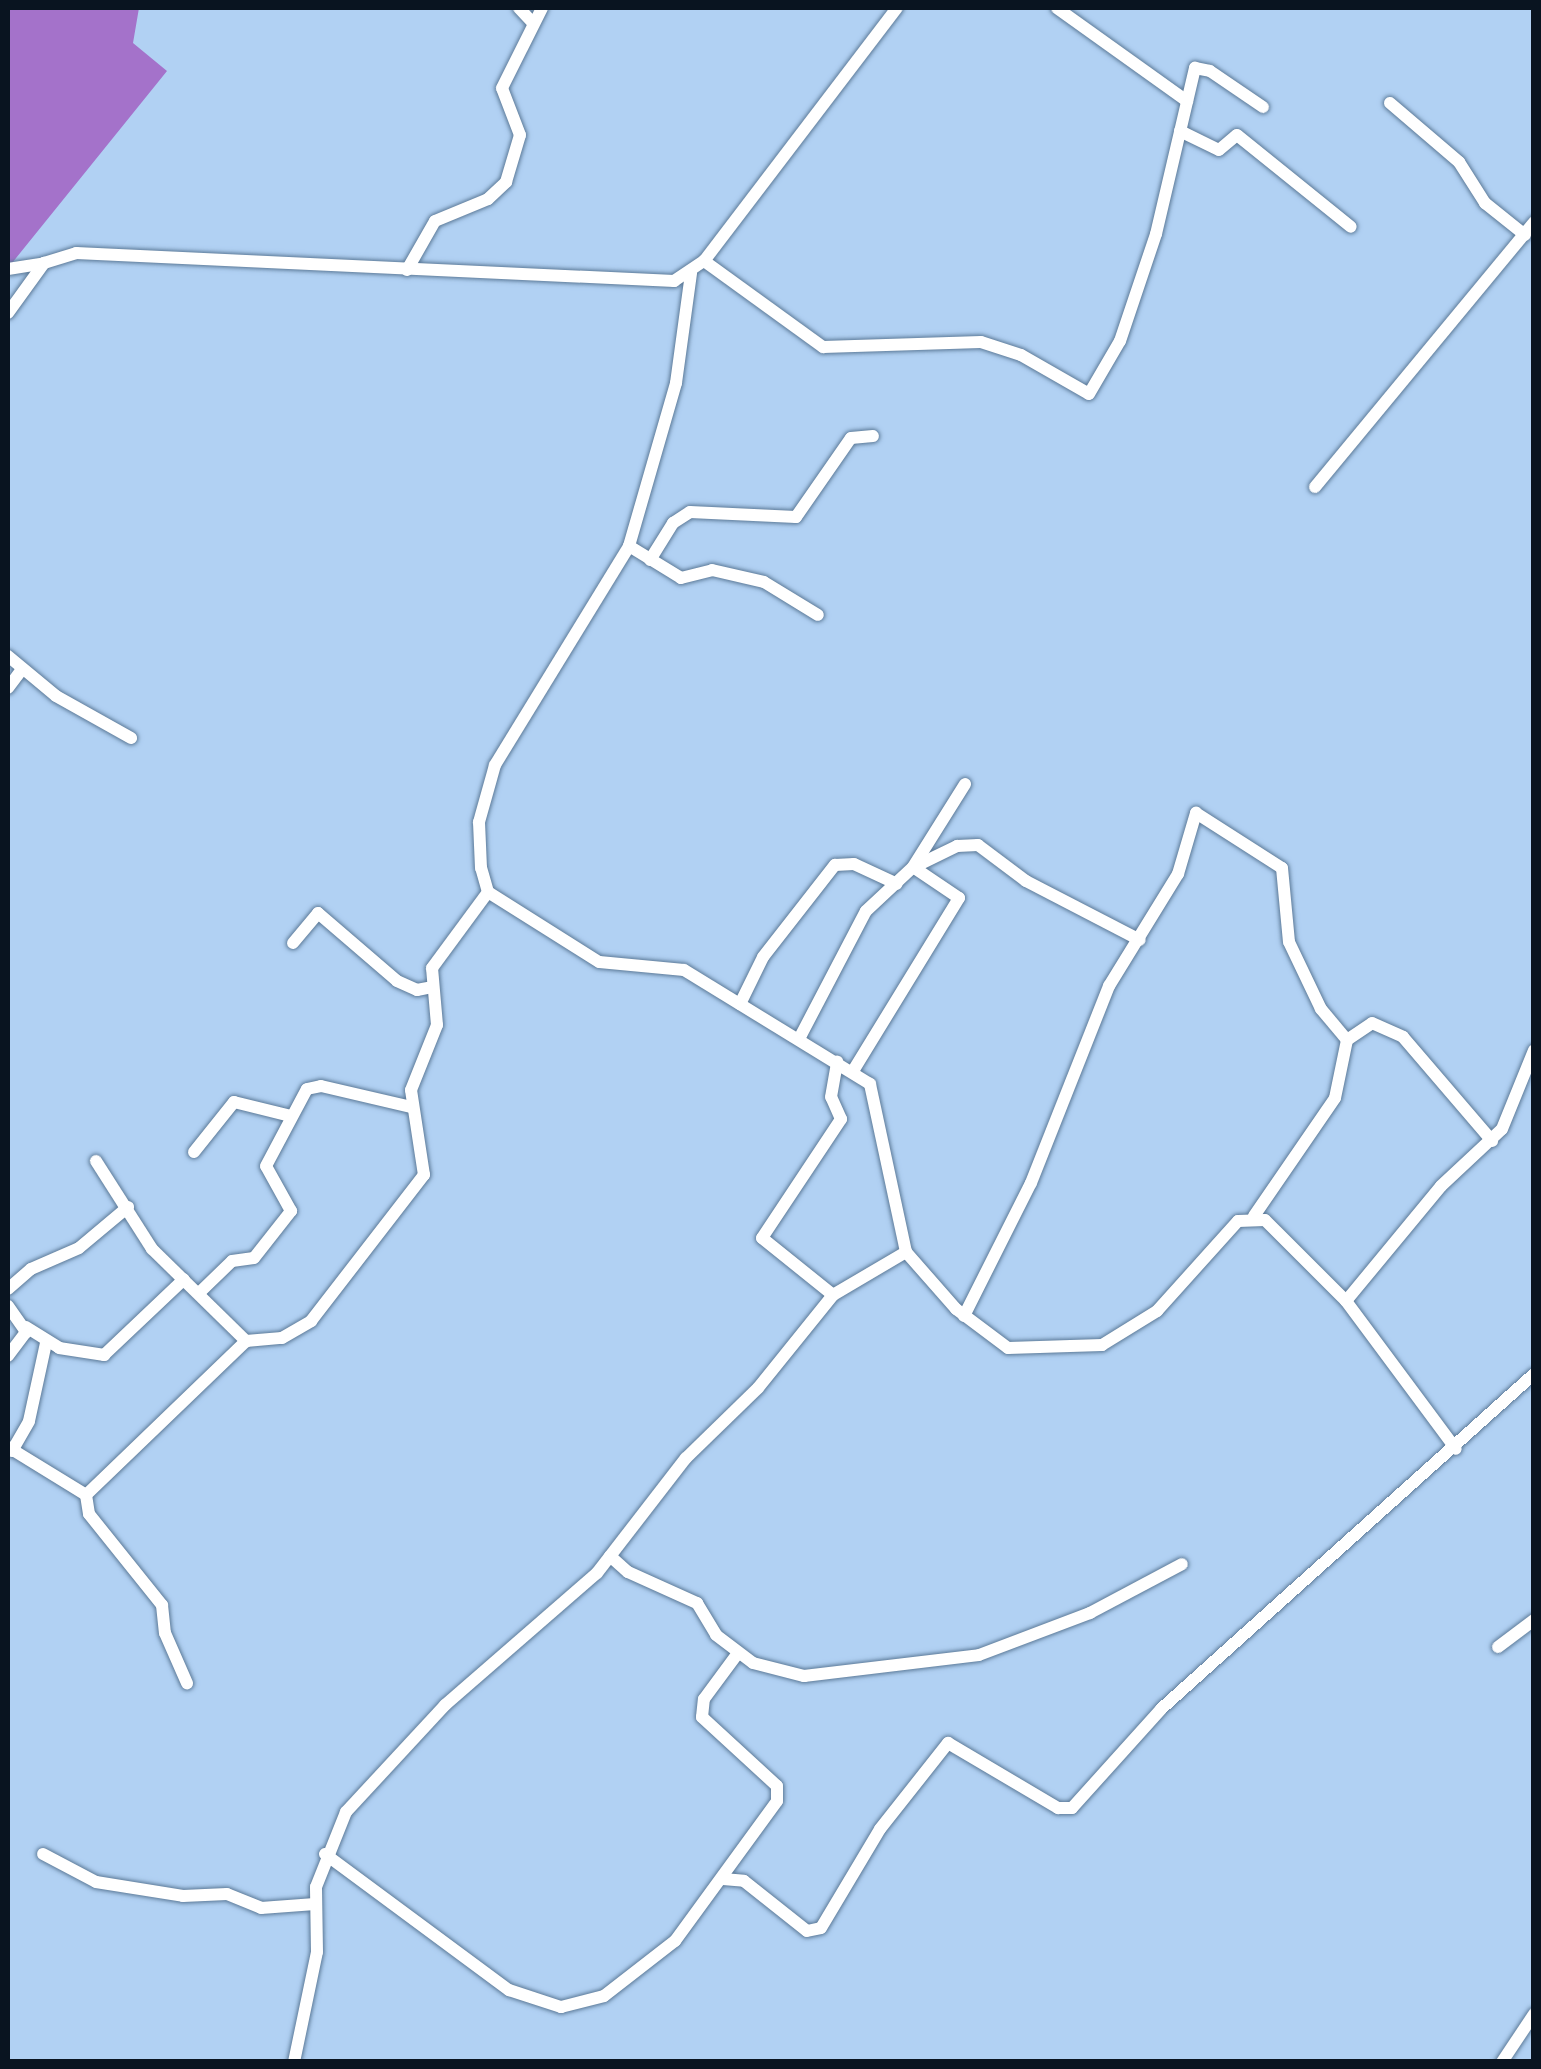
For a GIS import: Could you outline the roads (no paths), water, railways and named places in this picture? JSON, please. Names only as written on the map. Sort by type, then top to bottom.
[{"type":"street","points":[[519,8],[534,23]]},
{"type":"street","points":[[408,270],[434,221],[488,200],[511,171],[520,134],[502,88],[542,8]]},
{"type":"street","points":[[8,269],[44,264],[76,253],[658,283],[691,273],[704,261],[897,8]]},
{"type":"street","points":[[1058,8],[1187,101]]},
{"type":"street","points":[[704,261],[823,347],[980,342],[1020,355],[1090,394],[1120,341],[1156,234],[1199,66],[1263,107]]},
{"type":"street","points":[[1390,103],[1459,162],[1485,203],[1525,236]]},
{"type":"street","points":[[1180,131],[1218,150],[1237,135],[1350,227]]},
{"type":"street","points":[[1315,486],[1534,222]]},
{"type":"street","points":[[8,313],[44,264]]},
{"type":"street","points":[[691,273],[676,383],[629,546],[495,765],[478,838],[488,892],[599,962],[674,966],[853,1072],[876,1097],[906,1252],[964,1316],[1016,1350],[1102,1345],[1158,1311],[1238,1221],[1254,1216],[1334,1098],[1348,1040],[1372,1023],[1396,1031],[1492,1141]]},
{"type":"street","points":[[650,560],[673,523],[690,512],[796,517],[851,438],[873,436]]},
{"type":"street","points":[[629,546],[681,578],[712,570],[764,582],[818,614]]},
{"type":"street","points":[[8,656],[21,670],[130,738]]},
{"type":"street","points":[[8,688],[21,670]]},
{"type":"street","points":[[798,1038],[866,910],[913,867],[964,784]]},
{"type":"street","points":[[964,1316],[1031,1183],[1109,986],[1178,874],[1192,818],[1202,813],[1282,868],[1289,942],[1321,1009],[1348,1040]]},
{"type":"street","points":[[913,867],[958,846],[978,844],[1026,881],[1140,940]]},
{"type":"street","points":[[740,1004],[762,957],[834,865],[854,864],[897,884]]},
{"type":"street","points":[[853,1072],[959,898],[913,867]]},
{"type":"street","points":[[86,1494],[246,1340],[282,1338],[311,1321],[420,1182],[425,1169],[411,1107],[412,1076],[437,1026],[432,987],[437,957],[488,892]]},
{"type":"street","points":[[293,944],[318,914],[398,981],[417,990],[432,987]]},
{"type":"street","points":[[1346,1301],[1441,1186],[1492,1141],[1534,1050]]},
{"type":"street","points":[[833,1296],[772,1252],[762,1238],[842,1119],[831,1096],[838,1062]]},
{"type":"street","points":[[199,1293],[232,1261],[254,1258],[292,1211],[265,1172],[291,1116],[313,1086],[411,1107]]},
{"type":"street","points":[[194,1152],[238,1100],[291,1116]]},
{"type":"street","points":[[96,1161],[152,1249],[246,1340]]},
{"type":"street","points":[[8,1289],[31,1269],[79,1248],[128,1208]]},
{"type":"street","points":[[1254,1216],[1285,1235],[1346,1301],[1456,1449]]},
{"type":"street","points":[[294,2062],[317,1952],[315,1904],[325,1854],[346,1812],[386,1762],[610,1556],[686,1458],[758,1388],[833,1296],[906,1252]]},
{"type":"street","points":[[8,1306],[46,1343],[104,1356],[184,1279]]},
{"type":"street","points":[[8,1356],[26,1327]]},
{"type":"street","points":[[46,1343],[29,1421],[10,1449],[86,1494]]},
{"type":"street","points":[[723,1879],[744,1881],[806,1931],[821,1928],[880,1829],[948,1742],[1058,1808],[1072,1808],[1162,1709],[1456,1449],[1534,1374]]},
{"type":"street","points":[[86,1494],[89,1514],[162,1606],[165,1634],[187,1683]]},
{"type":"street","points":[[610,1556],[628,1572],[697,1603],[738,1653],[775,1672],[804,1676],[978,1655],[1090,1613],[1182,1564]]},
{"type":"street","points":[[1498,1648],[1534,1620]]},
{"type":"street","points":[[325,1854],[478,1973],[561,2007],[588,2003],[633,1978],[675,1940],[723,1879],[778,1795],[773,1781],[702,1717],[704,1700],[738,1653]]},
{"type":"street","points":[[43,1854],[96,1882],[183,1896],[219,1893],[261,1908],[315,1904]]},
{"type":"street","points":[[1502,2062],[1534,2014]]}]
